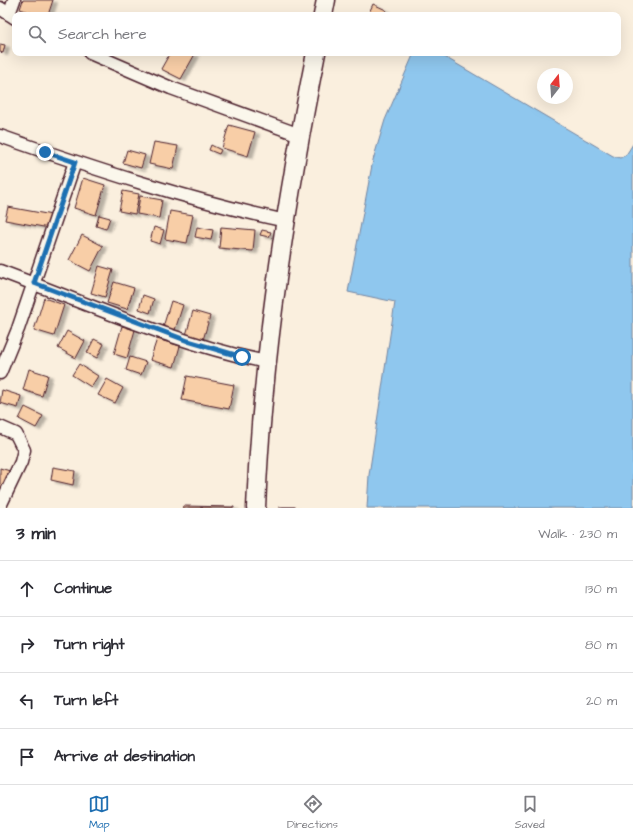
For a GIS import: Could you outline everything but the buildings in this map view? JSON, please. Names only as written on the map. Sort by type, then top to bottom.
[{"type":"highway","points":[[324,12],[326,0]]},
{"type":"highway","points":[[256,508],[262,393],[286,221],[300,135],[315,56]]},
{"type":"street","points":[[8,13],[14,0]]},
{"type":"street","points":[[97,56],[171,88],[300,135]]},
{"type":"street","points":[[0,136],[75,162],[188,198],[286,221]]},
{"type":"street","points":[[0,372],[18,329],[75,162]]},
{"type":"street","points":[[0,271],[188,341],[242,357],[267,362]]},
{"type":"street","points":[[0,427],[16,434],[24,450],[21,462],[0,506]]},
{"type":"water","points":[[413,56],[443,56],[613,156],[620,158],[626,155],[633,144],[633,508],[367,508],[369,475],[395,302],[348,292],[373,160],[385,120]]},
{"type":"route","points":[[45,152],[75,162],[34,283],[188,341],[242,357]]}]
